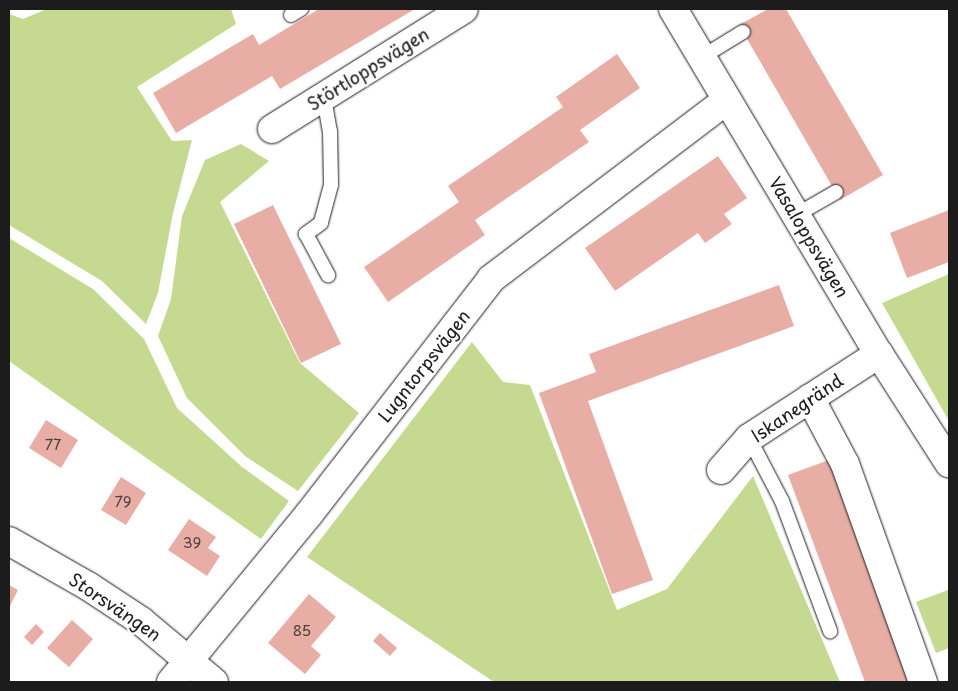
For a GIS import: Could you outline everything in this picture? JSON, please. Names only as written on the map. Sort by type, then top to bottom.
[{"type":"street","name":"Störtloppsvägen","points":[[272,128],[324,98],[464,9]]},
{"type":"street","name":"Vasaloppsvägen","points":[[673,9],[879,354],[949,463]]},
{"type":"street","name":"Lugntorpsvägen","points":[[172,682],[309,514],[491,279],[727,100]]},
{"type":"street","name":"Iskanegränd","points":[[721,470],[749,438],[879,354]]},
{"type":"street","points":[[810,398],[845,464],[923,682]]},
{"type":"street","name":"Storsvängen","points":[[9,541],[96,591],[141,621],[214,682]]},
{"type":"lane","points":[[702,57],[743,32]]},
{"type":"lane","points":[[324,98],[330,131],[331,185],[321,223],[306,234],[328,275]]},
{"type":"lane","points":[[796,215],[836,192]]},
{"type":"lane","points":[[749,438],[782,500],[830,631]]},
{"type":"green space","points":[[47,9],[231,9],[236,24],[137,87],[172,141],[192,140],[173,213],[158,293],[146,324],[102,281],[9,225],[9,14],[23,19]]},
{"type":"green space","points":[[241,144],[269,161],[220,202],[300,363],[359,413],[298,491],[245,456],[187,398],[158,336],[171,299],[182,216],[205,160]]},
{"type":"green space","points":[[9,238],[93,289],[144,339],[177,408],[241,466],[289,501],[261,539],[9,361]]},
{"type":"green space","points":[[949,274],[949,421],[882,303]]},
{"type":"green space","points":[[472,342],[503,382],[530,385],[617,610],[667,589],[753,476],[840,682],[494,682],[307,557]]},
{"type":"green space","points":[[948,590],[949,648],[936,653],[916,602]]},
{"type":"building","points":[[319,9],[415,9],[280,89],[272,76],[176,133],[153,93],[253,34],[259,45]]},
{"type":"building","points":[[768,9],[786,9],[883,175],[840,200],[739,25]]},
{"type":"building","points":[[617,54],[640,88],[580,130],[589,142],[475,220],[485,235],[388,302],[364,267],[459,202],[448,186],[563,107],[556,97]]},
{"type":"building","points":[[718,156],[747,198],[724,214],[732,224],[705,243],[698,233],[615,291],[585,248]]},
{"type":"building","points":[[273,205],[341,344],[301,363],[234,224]]},
{"type":"building","points":[[949,210],[949,262],[907,278],[890,233]]},
{"type":"building","points":[[779,285],[794,326],[588,401],[653,580],[612,594],[539,393],[596,372],[589,354]]},
{"type":"building","points":[[46,420],[78,440],[61,468],[29,448]]},
{"type":"building","points":[[829,460],[912,682],[865,682],[788,475]]},
{"type":"building","points":[[121,477],[146,493],[126,525],[101,510]]},
{"type":"building","points":[[189,519],[216,537],[208,548],[220,556],[207,576],[168,550]]},
{"type":"building","points":[[9,585],[18,590],[9,608]]},
{"type":"building","points":[[309,594],[336,617],[311,646],[321,655],[305,674],[268,643]]},
{"type":"building","points":[[72,620],[93,639],[69,667],[47,648]]},
{"type":"building","points":[[36,624],[44,632],[32,645],[24,637]]},
{"type":"building","points":[[380,633],[397,648],[390,656],[373,641]]}]
